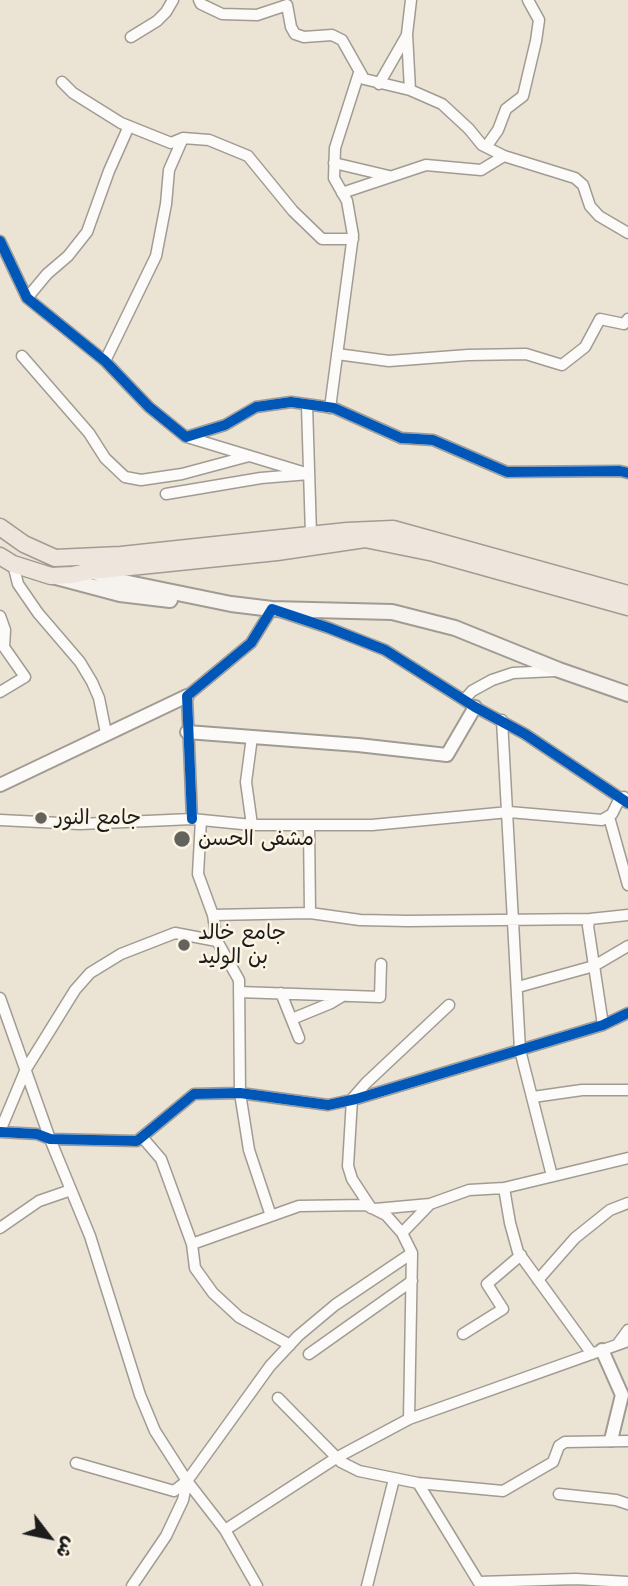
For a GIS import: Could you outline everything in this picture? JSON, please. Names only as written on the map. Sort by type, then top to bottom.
[{"type":"main road","points":[[0,527],[24,544],[114,580],[230,604]]},
{"type":"main road","points":[[55,558],[121,555],[393,529],[628,594]]},
{"type":"main road","points":[[51,576],[277,552],[365,539],[433,552],[628,607]]},
{"type":"main road","points":[[7,560],[51,576],[120,594],[272,609],[392,612],[455,628],[559,670],[628,694]]},
{"type":"street","points":[[131,37],[157,21],[173,0]]},
{"type":"street","points":[[199,0],[201,4],[222,14],[257,15],[287,5],[295,34],[304,37],[332,35],[342,40],[364,79],[410,90],[442,104],[486,147],[503,156],[575,178],[583,186],[590,206],[599,216],[628,233]]},
{"type":"street","points":[[410,90],[407,34],[411,0]]},
{"type":"street","points":[[486,147],[498,130],[506,109],[523,96],[539,20],[527,0]]},
{"type":"street","points":[[379,84],[407,34]]},
{"type":"street","points":[[330,408],[353,239],[347,201],[334,178],[335,148],[359,73]]},
{"type":"street","points":[[62,82],[73,93],[129,126],[171,143],[183,138],[209,140],[248,156],[293,211],[322,239],[353,239]]},
{"type":"street","points":[[27,298],[87,232],[129,126]]},
{"type":"street","points":[[105,361],[156,256],[166,204],[169,170],[183,138]]},
{"type":"street","points":[[342,193],[426,164],[481,170],[503,156]]},
{"type":"street","points":[[334,163],[390,176]]},
{"type":"street","points":[[0,241],[27,298],[105,361],[149,407],[186,437],[309,474]]},
{"type":"street","points":[[338,354],[389,361],[526,354],[562,365],[585,347],[600,319],[624,324],[628,319]]},
{"type":"street","points":[[22,356],[89,433],[105,458],[124,477],[141,480],[182,474],[249,456]]},
{"type":"street","points":[[186,437],[225,425],[256,407],[291,402],[330,408],[401,438],[433,440],[507,472],[628,473]]},
{"type":"street","points":[[307,404],[311,535]]},
{"type":"street","points":[[166,494],[261,478],[309,474]]},
{"type":"street","points":[[7,560],[18,584],[38,613],[80,662],[92,682],[99,698],[106,733]]},
{"type":"street","points":[[0,820],[80,824],[197,820],[309,826],[372,825],[509,812],[602,820],[609,817],[625,799],[502,720],[475,707],[385,650],[272,609],[251,643],[187,696],[1,781]]},
{"type":"street","points":[[0,616],[5,630],[4,647],[25,677],[0,692]]},
{"type":"street","points":[[464,700],[472,691],[513,673],[559,670]]},
{"type":"street","points":[[187,696],[187,732],[197,820],[198,873],[213,915],[217,941],[239,980],[240,1093],[249,1150],[271,1216]]},
{"type":"street","points":[[187,732],[447,755],[475,707]]},
{"type":"street","points":[[502,720],[520,1050],[552,1176]]},
{"type":"street","points":[[252,737],[246,782],[252,825]]},
{"type":"street","points":[[609,817],[628,885]]},
{"type":"street","points":[[309,826],[310,913]]},
{"type":"street","points":[[213,915],[310,913],[385,921],[590,919],[628,915]]},
{"type":"street","points":[[590,919],[588,926],[603,1024]]},
{"type":"street","points":[[217,941],[175,933],[121,954],[90,973],[75,990],[26,1069],[0,1131],[37,1134],[50,1139],[137,1141],[194,1094],[240,1093],[328,1105],[520,1050],[603,1024],[628,1013]]},
{"type":"street","points":[[518,987],[594,966],[628,946]]},
{"type":"street","points":[[239,992],[380,997],[381,964]]},
{"type":"street","points":[[281,993],[299,1038]]},
{"type":"street","points":[[292,1019],[341,996]]},
{"type":"street","points":[[0,998],[50,1139],[90,1236],[140,1395],[155,1431],[187,1481],[225,1530],[257,1586]]},
{"type":"street","points":[[373,1208],[352,1179],[348,1166],[352,1099],[449,1005]]},
{"type":"street","points":[[533,1097],[582,1090],[628,1090]]},
{"type":"street","points":[[142,1137],[161,1159],[192,1244],[195,1268],[213,1293],[239,1317],[290,1345]]},
{"type":"street","points":[[373,1208],[430,1204],[469,1190],[504,1188],[628,1158]]},
{"type":"street","points":[[504,1188],[510,1223],[521,1255],[597,1352],[622,1395],[611,1440]]},
{"type":"street","points":[[0,1228],[39,1201],[71,1190]]},
{"type":"street","points":[[538,1280],[575,1238],[610,1210],[628,1203]]},
{"type":"street","points":[[402,1233],[430,1204]]},
{"type":"street","points":[[192,1244],[299,1206],[366,1205],[386,1215],[402,1233],[412,1253],[409,1419]]},
{"type":"street","points":[[76,1463],[174,1491],[187,1481],[270,1366],[290,1345],[335,1305],[412,1253]]},
{"type":"street","points":[[463,1334],[503,1309],[487,1284],[521,1255]]},
{"type":"street","points":[[309,1354],[412,1281]]},
{"type":"street","points":[[617,1345],[628,1330]]},
{"type":"street","points":[[225,1530],[336,1458],[409,1419],[628,1341]]},
{"type":"street","points":[[278,1398],[336,1458],[359,1471],[418,1483],[435,1482],[503,1491],[553,1462],[559,1446],[565,1442],[628,1441]]},
{"type":"street","points":[[368,1586],[394,1479]]},
{"type":"street","points":[[132,1586],[166,1536],[183,1500],[187,1481]]},
{"type":"street","points":[[418,1483],[480,1584],[576,1579],[628,1582]]},
{"type":"street","points":[[559,1494],[616,1500],[628,1504]]},
{"type":"cycle path","points":[[0,241],[27,298],[105,361],[149,407],[186,437],[225,425],[256,407],[291,402],[334,408],[401,438],[433,440],[507,472],[628,473]]},
{"type":"cycle path","points":[[192,819],[187,696],[251,643],[272,609],[385,650],[475,707],[525,734],[628,803]]},
{"type":"cycle path","points":[[0,1132],[37,1134],[50,1139],[137,1141],[194,1094],[240,1093],[328,1105],[603,1025],[628,1013]]},
{"type":"place","name":"جامع النور","points":[[41,818]]},
{"type":"place","name":"مشفى الحسن","points":[[182,839]]},
{"type":"place","name":"جامع خالد بن الوليد","points":[[184,945]]}]
